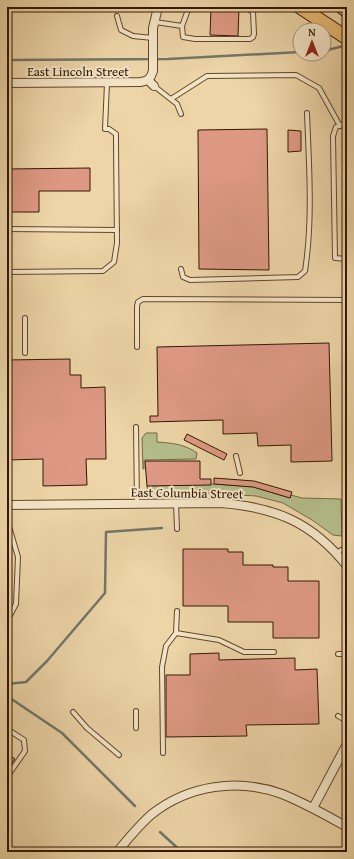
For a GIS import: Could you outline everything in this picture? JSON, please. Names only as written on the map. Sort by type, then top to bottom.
[{"type":"main road","points":[[300,7],[344,36]]},
{"type":"main road","points":[[342,7],[347,11]]},
{"type":"street","points":[[151,83],[153,42],[158,7]]},
{"type":"street","name":"East Lincoln Street","points":[[7,83],[151,83]]},
{"type":"street","name":"East Columbia Street","points":[[7,505],[176,503],[244,504],[268,510],[289,518],[307,528],[322,539],[347,566]]},
{"type":"street","points":[[313,808],[347,744]]},
{"type":"street","points":[[117,852],[151,814],[179,797],[205,789],[226,786],[245,786],[281,794],[313,808],[347,827]]},
{"type":"lane","points":[[189,7],[182,26],[183,37],[195,39],[250,39],[254,34],[253,12],[245,7]]},
{"type":"lane","points":[[117,16],[121,30],[133,36],[153,42]]},
{"type":"lane","points":[[155,22],[182,26]]},
{"type":"lane","points":[[171,99],[207,76],[296,75],[319,88],[340,126]]},
{"type":"lane","points":[[7,272],[104,271],[114,262],[117,243],[116,134],[110,129],[105,129],[107,83]]},
{"type":"lane","points":[[151,83],[177,104],[181,114]]},
{"type":"lane","points":[[181,269],[183,277],[190,280],[298,277],[305,271],[310,205],[307,113]]},
{"type":"lane","points":[[347,124],[336,127],[333,136],[335,258],[347,259]]},
{"type":"lane","points":[[7,229],[117,230]]},
{"type":"lane","points":[[138,347],[137,306],[138,302],[143,299],[347,300]]},
{"type":"lane","points":[[25,318],[25,353]]},
{"type":"lane","points":[[136,427],[137,504]]},
{"type":"lane","points":[[236,456],[240,473]]},
{"type":"lane","points":[[176,503],[177,529]]},
{"type":"lane","points":[[7,511],[8,523],[18,557],[16,604],[8,619],[7,634]]},
{"type":"lane","points":[[336,553],[347,546]]},
{"type":"lane","points":[[163,753],[162,667],[166,646],[176,633],[177,611]]},
{"type":"lane","points":[[176,633],[219,640],[244,652],[274,652]]},
{"type":"lane","points":[[338,654],[347,654]]},
{"type":"lane","points":[[136,710],[136,728]]},
{"type":"lane","points":[[73,712],[87,728],[118,755]]},
{"type":"lane","points":[[338,716],[347,721]]},
{"type":"lane","points":[[7,729],[24,740],[25,751],[7,777]]},
{"type":"green space","points":[[146,433],[157,433],[157,442],[178,444],[192,450],[197,453],[196,459],[144,460],[143,469],[142,438]]},
{"type":"green space","points":[[214,484],[254,487],[290,498],[291,495],[302,498],[341,499],[342,536],[333,535],[312,520],[283,503],[256,496],[206,493],[147,493],[147,486]]},
{"type":"building","points":[[211,8],[239,8],[238,36],[210,35]]},
{"type":"building","points":[[267,129],[269,270],[199,269],[198,130]]},
{"type":"building","points":[[288,130],[301,131],[301,151],[288,152]]},
{"type":"building","points":[[90,168],[90,191],[39,191],[39,212],[7,212],[7,169]]},
{"type":"building","points":[[329,343],[332,461],[291,462],[291,445],[258,446],[257,433],[223,434],[223,420],[150,422],[150,416],[158,416],[157,347]]},
{"type":"building","points":[[70,359],[70,375],[81,375],[81,388],[105,387],[106,459],[86,459],[87,485],[43,486],[43,459],[7,460],[7,360]]},
{"type":"building","points":[[187,434],[227,454],[224,460],[184,440]]},
{"type":"building","points":[[145,461],[200,461],[200,479],[211,479],[211,485],[147,486]]},
{"type":"building","points":[[214,478],[254,481],[292,492],[290,498],[253,487],[214,484]]},
{"type":"building","points":[[183,549],[228,549],[228,552],[243,552],[243,565],[273,565],[273,567],[288,567],[288,581],[319,581],[319,638],[273,638],[273,622],[228,622],[228,606],[183,606]]},
{"type":"building","points":[[219,653],[219,660],[295,658],[295,670],[317,669],[319,724],[246,725],[247,736],[166,737],[166,675],[190,675],[190,654]]},
{"type":"building","points":[[7,753],[15,759],[7,770]]},
{"type":"waterway","points":[[332,49],[347,45]]},
{"type":"waterway","points":[[7,60],[168,59],[292,52]]},
{"type":"waterway","points":[[7,684],[26,682],[47,661],[105,593],[106,532],[162,528]]},
{"type":"waterway","points":[[7,696],[62,733],[135,806]]},
{"type":"waterway","points":[[160,832],[182,852]]}]
